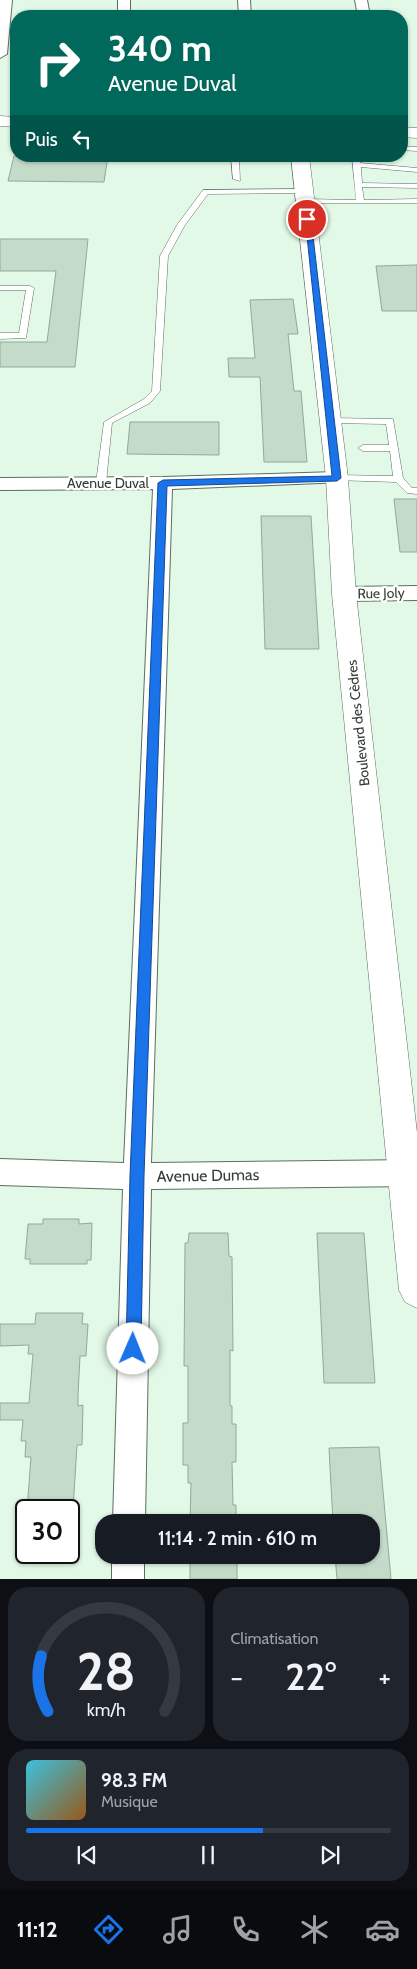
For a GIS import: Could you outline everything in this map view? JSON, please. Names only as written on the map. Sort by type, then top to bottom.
[{"type":"street","points":[[0,54],[6,0]]},
{"type":"street","name":"Boulevard des Cèdres","points":[[301,162],[337,478],[344,594],[411,1173],[417,1290]]},
{"type":"street","name":"Avenue Duval","points":[[0,484],[163,483],[337,478]]},
{"type":"street","points":[[129,1514],[137,1176],[163,483]]},
{"type":"street","name":"Rue Joly","points":[[344,594],[417,593]]},
{"type":"street","name":"Avenue Dumas","points":[[0,1172],[137,1176],[411,1173]]},
{"type":"street","points":[[128,1564],[128,1579]]},
{"type":"lane","points":[[236,162],[237,179]]},
{"type":"lane","points":[[357,162],[360,202]]},
{"type":"lane","points":[[357,165],[417,170]]},
{"type":"lane","points":[[358,185],[417,186]]},
{"type":"lane","points":[[101,483],[108,422],[147,402],[156,391],[164,256],[181,226],[206,192],[305,196],[360,202],[417,201]]},
{"type":"lane","points":[[0,288],[30,288],[23,336],[0,336]]},
{"type":"lane","points":[[330,421],[390,421],[398,479],[410,491],[417,491]]},
{"type":"lane","points":[[363,448],[394,448]]},
{"type":"lane","points":[[337,478],[398,479]]},
{"type":"building","points":[[13,162],[107,162],[104,182],[8,181]]},
{"type":"building","points":[[0,239],[88,239],[75,367],[0,367],[0,342],[47,342],[56,271],[0,271]]},
{"type":"building","points":[[417,265],[417,311],[382,311],[376,266]]},
{"type":"building","points":[[293,299],[298,334],[288,334],[294,391],[301,391],[307,462],[264,462],[260,377],[229,377],[228,358],[255,358],[250,300]]},
{"type":"building","points":[[130,422],[219,422],[219,455],[127,454]]},
{"type":"building","points":[[394,499],[417,499],[417,552],[400,552]]},
{"type":"building","points":[[261,516],[311,516],[319,649],[265,649]]},
{"type":"building","points":[[43,1219],[79,1219],[79,1224],[92,1223],[91,1260],[87,1260],[87,1264],[30,1264],[30,1259],[25,1259],[28,1224],[43,1224]]},
{"type":"building","points":[[189,1233],[228,1233],[229,1256],[232,1257],[233,1351],[230,1350],[230,1406],[232,1406],[232,1424],[236,1424],[236,1462],[232,1462],[233,1505],[236,1505],[236,1514],[190,1514],[191,1483],[188,1483],[188,1465],[183,1465],[183,1423],[188,1423],[188,1366],[184,1366],[185,1243],[188,1243]]},
{"type":"building","points":[[317,1233],[364,1233],[375,1383],[324,1383]]},
{"type":"building","points":[[36,1313],[83,1313],[82,1324],[88,1324],[86,1356],[80,1356],[78,1406],[83,1405],[82,1445],[77,1445],[74,1499],[28,1499],[31,1457],[25,1457],[26,1441],[21,1441],[23,1420],[0,1420],[0,1403],[29,1403],[33,1354],[28,1354],[29,1345],[0,1346],[0,1324],[35,1324]]},
{"type":"building","points":[[379,1447],[391,1579],[337,1579],[336,1564],[380,1564],[380,1514],[333,1514],[329,1448]]},
{"type":"building","points":[[190,1564],[237,1564],[237,1579],[190,1579]]},
{"type":"route","points":[[133,1349],[137,1176],[163,483],[337,478],[307,219]]}]
